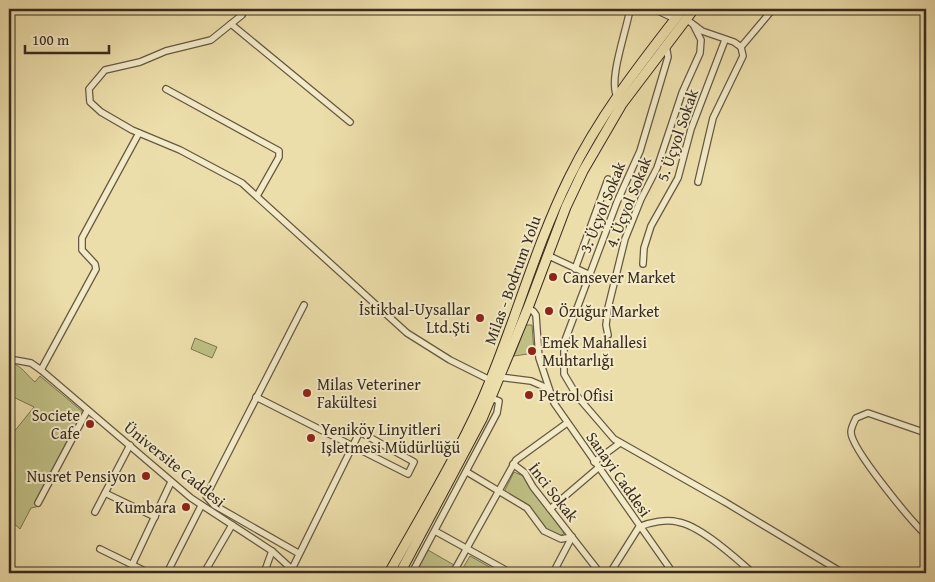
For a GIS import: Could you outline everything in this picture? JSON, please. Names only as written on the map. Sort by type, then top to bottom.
[{"type":"highway","name":"Milas - Bodrum Yolu","points":[[400,573],[459,465],[491,398],[494,379],[560,198],[583,151],[617,96],[683,9]]},
{"type":"highway","name":"Milas - Bodrum Yolu","points":[[389,573],[458,449],[494,379],[528,308],[573,190],[596,146],[622,104],[694,9]]},
{"type":"street","points":[[617,96],[614,89],[616,75],[630,9]]},
{"type":"street","points":[[654,9],[675,19]]},
{"type":"street","points":[[698,182],[713,118],[742,56],[741,48],[773,9]]},
{"type":"street","points":[[242,15],[211,40],[166,52],[140,62],[109,68],[97,77],[88,89],[90,102],[101,112],[139,134],[169,144],[242,183],[407,333],[450,360],[494,379],[531,381],[547,388]]},
{"type":"street","points":[[686,19],[694,26],[741,48]]},
{"type":"street","points":[[231,24],[350,122]]},
{"type":"street","name":"4. Üçyol Sokak","points":[[608,335],[606,325],[608,308],[625,239],[639,204],[657,168],[682,93],[700,53],[701,40],[694,26]]},
{"type":"street","name":"5. Üçyol Sokak","points":[[643,264],[642,254],[647,236],[678,178],[691,129],[725,40]]},
{"type":"street","name":"3. Üçyol Sokak","points":[[620,443],[602,427],[566,379],[563,347],[640,151],[668,57],[666,45]]},
{"type":"street","points":[[166,88],[279,151],[279,157],[257,196]]},
{"type":"street","points":[[41,370],[96,269],[95,264],[82,250],[82,238],[139,134]]},
{"type":"street","points":[[575,268],[608,178]]},
{"type":"street","points":[[547,255],[590,275]]},
{"type":"street","points":[[298,553],[221,510],[207,498],[207,494],[304,305]]},
{"type":"street","name":"Sanayi Caddesi","points":[[528,308],[536,315],[538,348],[547,388],[567,423],[674,573]]},
{"type":"street","name":"Üniversite Caddesi","points":[[9,359],[31,363],[41,370],[171,482],[201,506],[272,551],[292,572]]},
{"type":"street","points":[[256,397],[408,474],[414,462],[360,432]]},
{"type":"street","points":[[412,573],[468,472],[499,408],[499,401],[491,398]]},
{"type":"street","points":[[38,503],[88,411]]},
{"type":"street","points":[[926,433],[868,413],[856,418],[851,432],[854,443],[891,496],[910,521],[926,535]]},
{"type":"street","points":[[454,573],[513,464],[524,452],[567,423]]},
{"type":"street","points":[[292,572],[298,553],[364,425]]},
{"type":"street","points":[[594,462],[620,443],[726,502],[843,573]]},
{"type":"street","points":[[95,512],[130,445]]},
{"type":"street","name":"İnci Sokak","points":[[513,464],[528,477],[550,509],[600,573]]},
{"type":"street","points":[[550,509],[598,468]]},
{"type":"street","name":"İnci Sokak","points":[[468,472],[529,510],[544,531],[561,539],[572,538]]},
{"type":"street","points":[[132,565],[171,482]]},
{"type":"street","points":[[105,493],[155,517]]},
{"type":"street","points":[[166,573],[201,506]]},
{"type":"street","points":[[610,573],[639,526],[673,521],[682,523],[704,536],[753,573]]},
{"type":"street","points":[[204,573],[232,526]]},
{"type":"street","points":[[435,531],[499,570],[511,573]]},
{"type":"street","points":[[553,573],[572,538]]},
{"type":"street","points":[[100,549],[149,573]]},
{"type":"street","points":[[264,573],[272,551]]},
{"type":"green space","points":[[526,325],[532,325],[534,353],[514,356]]},
{"type":"green space","points":[[195,338],[217,347],[212,358],[191,349]]},
{"type":"green space","points":[[9,362],[21,368],[35,382],[40,376],[83,412],[35,502],[40,506],[31,508],[20,529],[9,519],[9,438],[34,407],[9,395]]},
{"type":"green space","points":[[514,472],[523,476],[564,533],[560,537],[545,529],[533,511],[504,492]]},
{"type":"green space","points":[[428,550],[454,565],[450,573],[415,573]]},
{"type":"green space","points":[[470,556],[495,570],[493,573],[460,573]]},
{"type":"place","name":"Cansever Market","points":[[553,277]]},
{"type":"place","name":"Özuğur Market","points":[[549,311]]},
{"type":"place","name":"İstikbal-Uysallar Ltd.Şti","points":[[480,318]]},
{"type":"place","name":"Emek Mahallesi Muhtarlığı","points":[[532,351]]},
{"type":"place","name":"Milas Veteriner Fakültesi","points":[[307,393]]},
{"type":"place","name":"Petrol Ofisi","points":[[529,395]]},
{"type":"place","name":"Societe Cafe","points":[[90,424]]},
{"type":"place","name":"Yeniköy Linyitleri Işletmesi Müdürlüğü","points":[[311,438]]},
{"type":"place","name":"Nusret Pensiyon","points":[[146,476]]},
{"type":"place","name":"Kumbara","points":[[186,507]]}]
